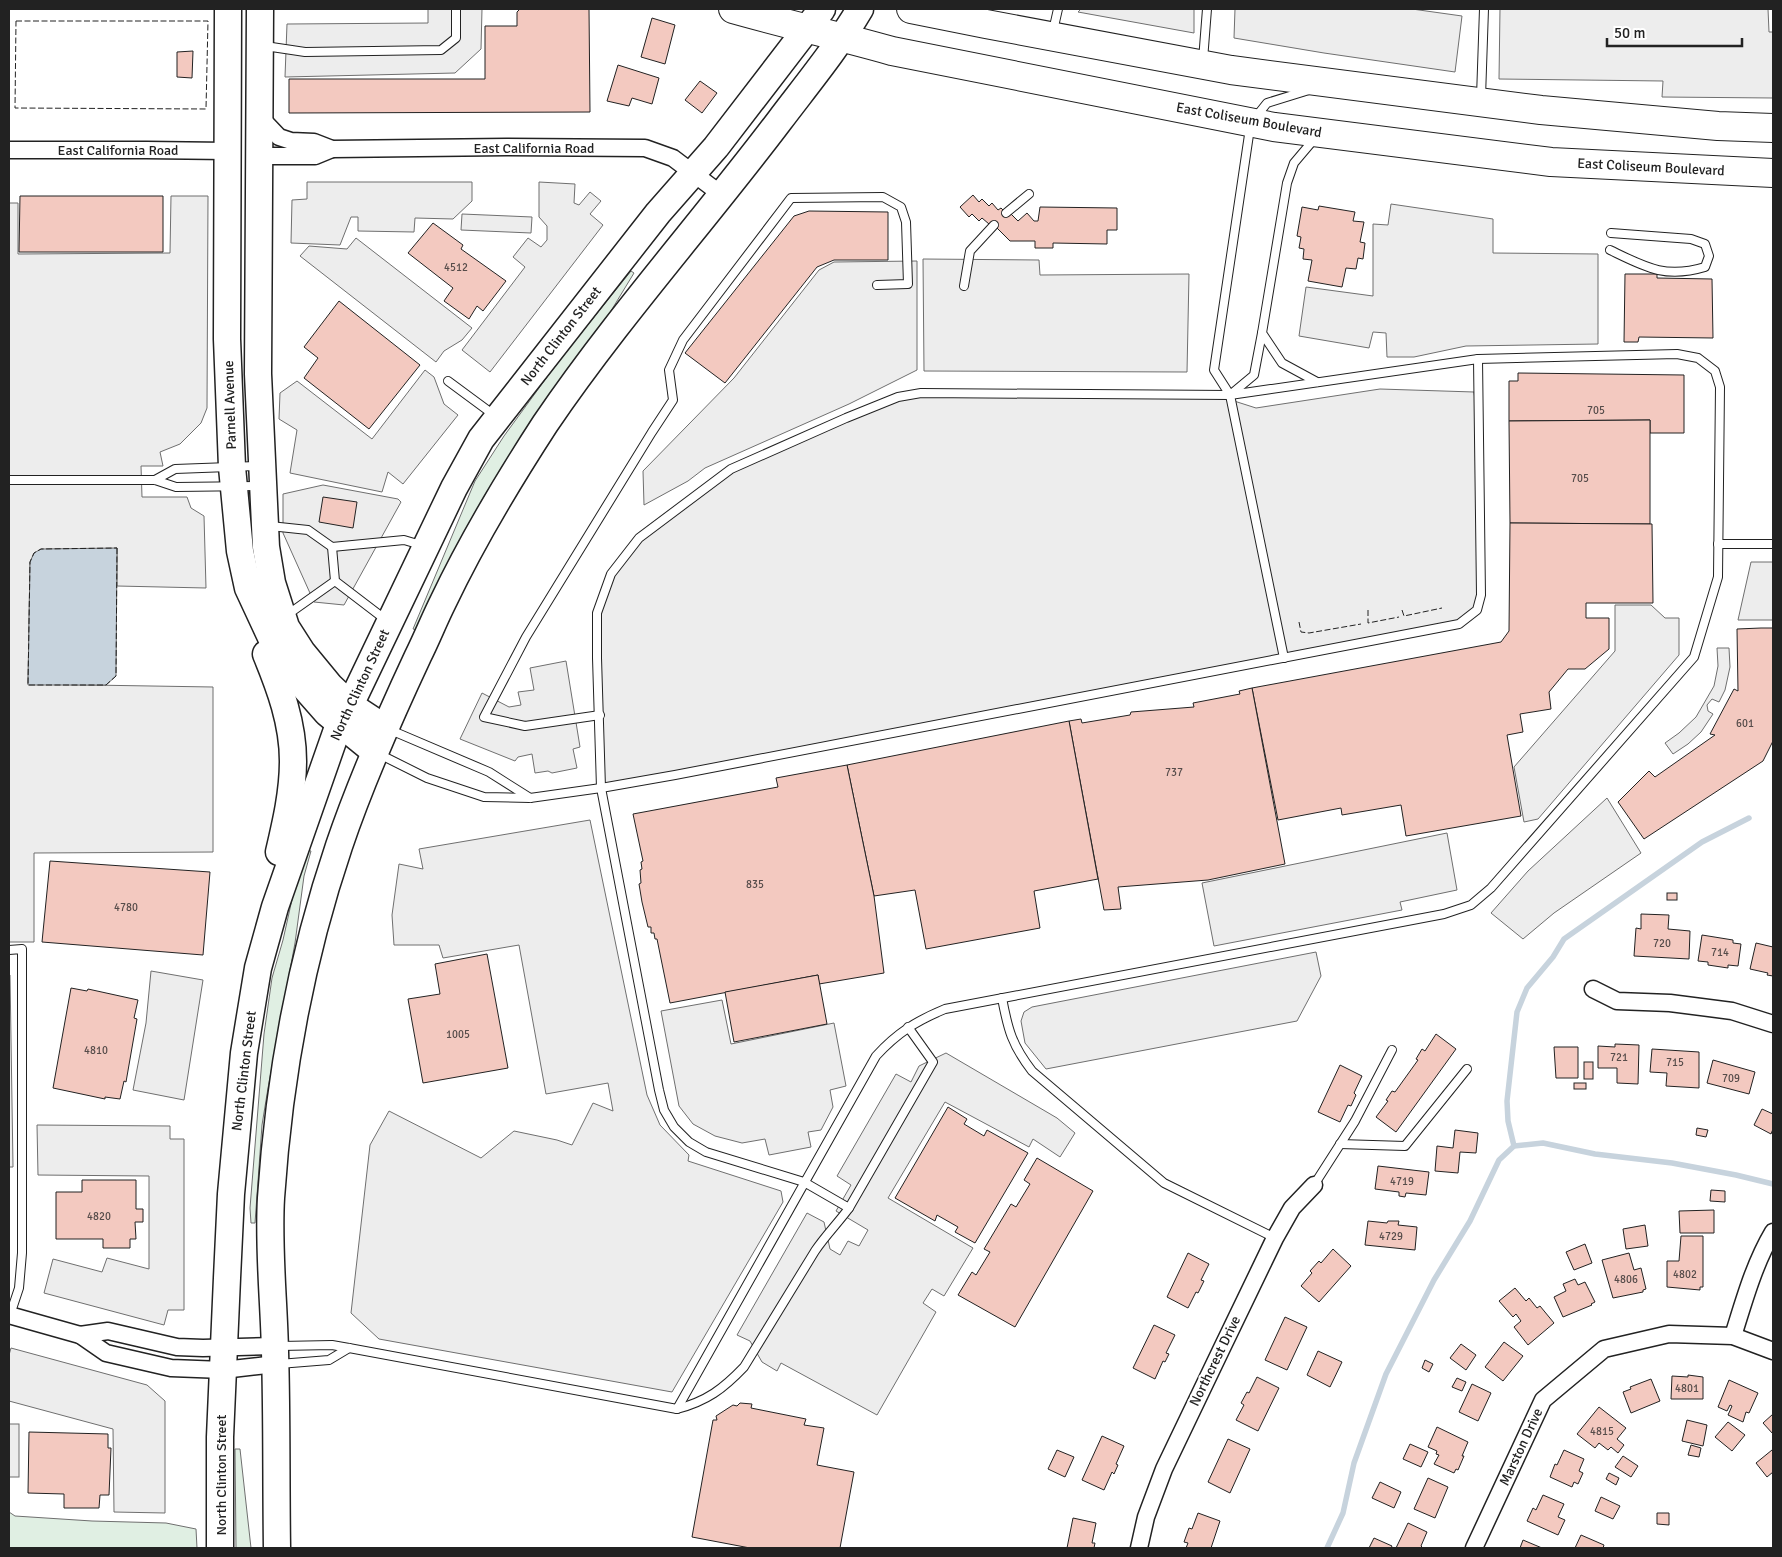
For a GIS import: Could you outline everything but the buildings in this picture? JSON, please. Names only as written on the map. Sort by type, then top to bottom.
[{"type":"highway","name":"East Coliseum Boulevard","points":[[733,9],[814,19],[843,38],[892,51],[1274,127],[1551,162],[1773,173]]},
{"type":"highway","points":[[911,9],[1203,65],[1330,83],[1632,118],[1718,126],[1773,128]]},
{"type":"main road","name":"Parnell Avenue","points":[[228,9],[227,339],[233,477],[240,551],[248,588],[275,646],[290,671],[310,695],[345,715],[385,728]]},
{"type":"main road","name":"Parnell Avenue","points":[[263,9],[260,46],[258,374],[266,547],[272,583],[286,627],[302,652],[330,686],[345,715],[375,752]]},
{"type":"main road","points":[[277,1548],[271,1204],[278,1127],[294,1020],[312,939],[339,844],[385,728],[442,604],[484,525],[546,422],[680,245],[722,196],[843,38],[860,9]]},
{"type":"main road","name":"North Clinton Street","points":[[220,1548],[220,1437],[231,1194],[244,1053],[258,968],[275,907],[345,715],[466,465],[481,439],[658,213],[694,174],[814,19]]},
{"type":"main road","points":[[248,588],[255,625],[282,694],[290,730],[293,760],[290,805],[279,851],[275,907]]},
{"type":"street","name":"East California Road","points":[[260,117],[279,137],[291,142],[314,142],[332,149]]},
{"type":"street","name":"East California Road","points":[[260,156],[315,156],[332,149],[645,148],[673,158],[722,196]]},
{"type":"street","name":"East California Road","points":[[9,150],[228,151]]},
{"type":"street","points":[[1593,989],[1617,1001],[1670,1003],[1732,1011],[1773,1024]]},
{"type":"street","name":"Northcrest Drive","points":[[1139,1548],[1146,1517],[1164,1469],[1275,1238],[1292,1208],[1314,1185]]},
{"type":"street","points":[[1732,1336],[1748,1286],[1773,1232]]},
{"type":"street","points":[[9,1315],[80,1335],[106,1353],[171,1368],[224,1359],[275,1355]]},
{"type":"street","points":[[80,1335],[108,1331],[177,1346],[224,1359],[275,1355]]},
{"type":"street","name":"Marston Drive","points":[[1474,1548],[1543,1400],[1604,1349],[1669,1334],[1732,1336],[1773,1351]]},
{"type":"lane","points":[[260,46],[305,52],[441,50],[456,38],[456,9]]},
{"type":"lane","points":[[1052,37],[1058,9]]},
{"type":"lane","points":[[1203,65],[1207,9]]},
{"type":"lane","points":[[1481,102],[1484,9]]},
{"type":"lane","points":[[1284,658],[1230,395],[1214,370],[1252,122],[1267,103],[1330,83]]},
{"type":"lane","points":[[1230,395],[1254,375],[1287,182],[1294,163],[1320,132]]},
{"type":"lane","points":[[1006,213],[1029,194]]},
{"type":"lane","points":[[600,715],[525,726],[484,718],[526,637],[673,400],[669,370],[683,340],[791,198],[883,197],[902,207],[906,222],[908,284],[877,285]]},
{"type":"lane","points":[[964,286],[970,251],[994,225]]},
{"type":"lane","points":[[1610,250],[1647,268],[1659,271],[1688,272],[1705,267],[1709,256],[1705,244],[1691,239],[1611,233]]},
{"type":"lane","points":[[1262,332],[1282,363],[1317,382]]},
{"type":"lane","points":[[677,1409],[804,1182],[876,1056],[891,1039],[908,1027],[926,1017],[945,1010],[1444,914],[1471,905],[1491,888],[1694,656],[1718,577],[1720,387],[1715,371],[1698,358],[1677,354],[1478,359],[1230,395],[921,393],[898,397],[733,468],[639,538],[610,574],[597,612],[602,788],[658,1090],[664,1110],[674,1127],[689,1142],[706,1152],[804,1182],[849,1208]]},
{"type":"lane","points":[[375,752],[427,778],[484,797],[530,798],[602,788],[1459,624],[1477,610],[1481,595],[1478,359]]},
{"type":"lane","points":[[448,381],[497,418]]},
{"type":"lane","points":[[156,480],[175,469],[233,477],[262,476]]},
{"type":"lane","points":[[9,480],[156,480],[176,487],[233,477],[262,476]]},
{"type":"lane","points":[[265,525],[308,530],[332,548],[404,540],[426,547]]},
{"type":"lane","points":[[1718,544],[1773,544]]},
{"type":"lane","points":[[332,548],[335,582],[389,623]]},
{"type":"lane","points":[[283,618],[335,582]]},
{"type":"lane","points":[[385,728],[489,772],[530,798]]},
{"type":"lane","points":[[9,950],[22,949],[22,1253],[19,1288],[9,1315]]},
{"type":"lane","points":[[1002,998],[1011,1038],[1019,1054],[1032,1071],[1164,1183],[1275,1238]]},
{"type":"lane","points":[[275,1355],[332,1345],[677,1409],[698,1403],[717,1392],[744,1367],[815,1251],[849,1208],[933,1062],[908,1027]]},
{"type":"lane","points":[[1314,1185],[1355,1121],[1392,1050]]},
{"type":"lane","points":[[1340,1144],[1405,1146],[1467,1069]]},
{"type":"lane","points":[[275,1355],[329,1360],[349,1348]]},
{"type":"green space","points":[[631,271],[634,273],[417,630],[413,629],[475,481],[504,436],[558,362]]},
{"type":"green space","points":[[307,850],[311,851],[304,876],[295,943],[262,1125],[255,1223],[251,1223],[250,1208],[264,1034],[272,978],[283,940],[299,868]]},
{"type":"green space","points":[[235,1449],[240,1449],[251,1548],[236,1548]]},
{"type":"green space","points":[[9,1512],[15,1516],[166,1523],[196,1529],[197,1548],[9,1548]]},
{"type":"shaded area","points":[[428,9],[482,9],[481,49],[455,73],[285,77],[287,24],[428,23]]},
{"type":"shaded area","points":[[1081,9],[1194,9],[1194,33],[1078,12]]},
{"type":"shaded area","points":[[1235,9],[1412,9],[1462,16],[1455,72],[1234,38]]},
{"type":"shaded area","points":[[1500,9],[1768,9],[1769,32],[1773,32],[1773,98],[1662,97],[1663,81],[1499,79]]},
{"type":"shaded area","points":[[307,182],[472,182],[472,201],[453,219],[415,218],[414,232],[358,231],[358,217],[351,217],[340,245],[291,243],[292,200],[307,199]]},
{"type":"shaded area","points":[[539,182],[575,184],[574,203],[579,205],[590,192],[601,201],[590,214],[603,225],[490,372],[462,350],[525,267],[513,257],[528,238],[541,247],[547,240],[547,226],[539,217]]},
{"type":"shaded area","points":[[171,196],[208,196],[207,408],[201,423],[180,444],[160,452],[163,466],[141,466],[142,497],[187,497],[191,508],[204,516],[206,588],[117,586],[117,548],[30,562],[28,684],[213,687],[213,852],[34,853],[34,942],[9,942],[9,203],[18,203],[18,254],[170,253]]},
{"type":"shaded area","points":[[1391,204],[1493,219],[1493,253],[1598,254],[1598,344],[1466,346],[1414,357],[1387,357],[1386,333],[1373,332],[1369,348],[1299,336],[1306,287],[1373,296],[1373,224],[1388,225]]},
{"type":"shaded area","points":[[462,214],[532,217],[531,233],[461,230]]},
{"type":"shaded area","points":[[356,238],[472,328],[462,340],[444,351],[436,362],[300,256],[309,246],[347,249]]},
{"type":"shaded area","points":[[923,259],[1039,260],[1040,275],[1189,274],[1187,372],[924,371]]},
{"type":"shaded area","points":[[917,261],[917,370],[849,404],[705,468],[688,481],[644,505],[643,471],[734,378],[819,270],[834,262]]},
{"type":"shaded area","points":[[425,370],[434,377],[444,404],[458,415],[403,484],[388,472],[382,492],[290,473],[297,430],[279,419],[280,393],[297,381],[372,439]]},
{"type":"shaded area","points":[[1380,389],[1474,392],[1479,431],[1481,595],[1477,610],[1459,624],[601,788],[597,613],[611,574],[639,538],[731,469],[846,418],[921,393],[1176,395],[1231,400],[1256,408]]},
{"type":"shaded area","points":[[323,485],[398,499],[401,502],[344,605],[314,602],[283,533],[283,494]]},
{"type":"shaded area","points":[[117,548],[116,676],[106,685],[28,685],[30,562],[34,553],[41,549]]},
{"type":"shaded area","points":[[1751,562],[1773,562],[1773,620],[1738,620]]},
{"type":"shaded area","points":[[1615,605],[1651,605],[1665,618],[1679,618],[1679,655],[1538,819],[1524,822],[1514,767],[1615,651]]},
{"type":"shaded area","points":[[1717,648],[1729,648],[1730,667],[1725,690],[1719,702],[1712,699],[1707,705],[1708,711],[1713,714],[1701,732],[1673,754],[1665,743],[1696,717],[1714,686],[1718,666]]},
{"type":"shaded area","points":[[566,661],[580,747],[573,749],[577,768],[552,773],[548,771],[535,773],[532,754],[518,757],[515,761],[460,739],[482,693],[509,707],[521,705],[518,692],[534,690],[530,668]]},
{"type":"shaded area","points":[[1607,798],[1641,853],[1554,913],[1523,939],[1491,913],[1528,871]]},
{"type":"shaded area","points":[[590,820],[647,1095],[660,1125],[689,1155],[688,1161],[781,1191],[783,1202],[672,1392],[379,1339],[351,1313],[370,1145],[389,1111],[481,1158],[514,1131],[572,1145],[593,1103],[613,1111],[608,1083],[546,1094],[519,945],[443,958],[439,945],[394,945],[392,915],[399,864],[423,869],[419,849]]},
{"type":"shaded area","points":[[1447,833],[1457,890],[1400,902],[1402,910],[1214,946],[1202,883]]},
{"type":"shaded area","points":[[1316,952],[1321,976],[1297,1021],[1046,1069],[1025,1043],[1021,1021],[1024,1012],[1032,1007]]},
{"type":"shaded area","points":[[151,971],[203,980],[184,1100],[133,1090],[146,1023]]},
{"type":"shaded area","points":[[10,975],[13,1167],[9,1167]]},
{"type":"shaded area","points":[[722,1000],[731,1044],[834,1023],[846,1086],[830,1090],[833,1107],[821,1130],[808,1132],[811,1147],[769,1155],[765,1139],[742,1143],[715,1136],[693,1124],[679,1106],[661,1011]]},
{"type":"shaded area","points":[[946,1053],[1057,1118],[1075,1133],[1060,1157],[1033,1139],[1029,1147],[945,1102],[888,1198],[973,1248],[944,1296],[932,1289],[923,1303],[936,1312],[877,1415],[781,1363],[777,1371],[762,1362],[750,1341],[737,1335],[807,1213],[824,1222],[830,1249],[840,1255],[848,1241],[859,1246],[868,1230],[836,1211],[851,1185],[837,1176],[896,1074],[911,1082],[919,1066]]},
{"type":"shaded area","points":[[37,1125],[170,1126],[170,1139],[184,1139],[184,1310],[168,1310],[164,1325],[44,1293],[53,1259],[102,1272],[107,1258],[149,1269],[149,1176],[38,1175]]},
{"type":"shaded area","points":[[11,1348],[147,1385],[165,1401],[165,1513],[114,1512],[113,1429],[9,1401],[9,1355]]},
{"type":"shaded area","points":[[9,1424],[19,1424],[19,1477],[9,1477]]},
{"type":"waterway","points":[[1514,1146],[1508,1121],[1507,1101],[1517,1012],[1527,988],[1553,957],[1564,939],[1702,842],[1749,818]]},
{"type":"waterway","points":[[1327,1548],[1343,1513],[1354,1463],[1386,1374],[1434,1280],[1470,1221],[1499,1160],[1514,1146],[1543,1143],[1595,1154],[1672,1163],[1773,1184]]},
{"type":"fence","points":[[16,21],[208,21],[206,109],[15,108],[16,21]]},
{"type":"fence","points":[[117,548],[116,676],[106,685],[28,685],[30,562],[34,553],[41,549],[117,548]]},
{"type":"fence","points":[[1402,610],[1404,616],[1442,608]]},
{"type":"fence","points":[[1368,610],[1368,623],[1399,617]]},
{"type":"fence","points":[[1299,622],[1301,632],[1309,633],[1361,624]]}]
